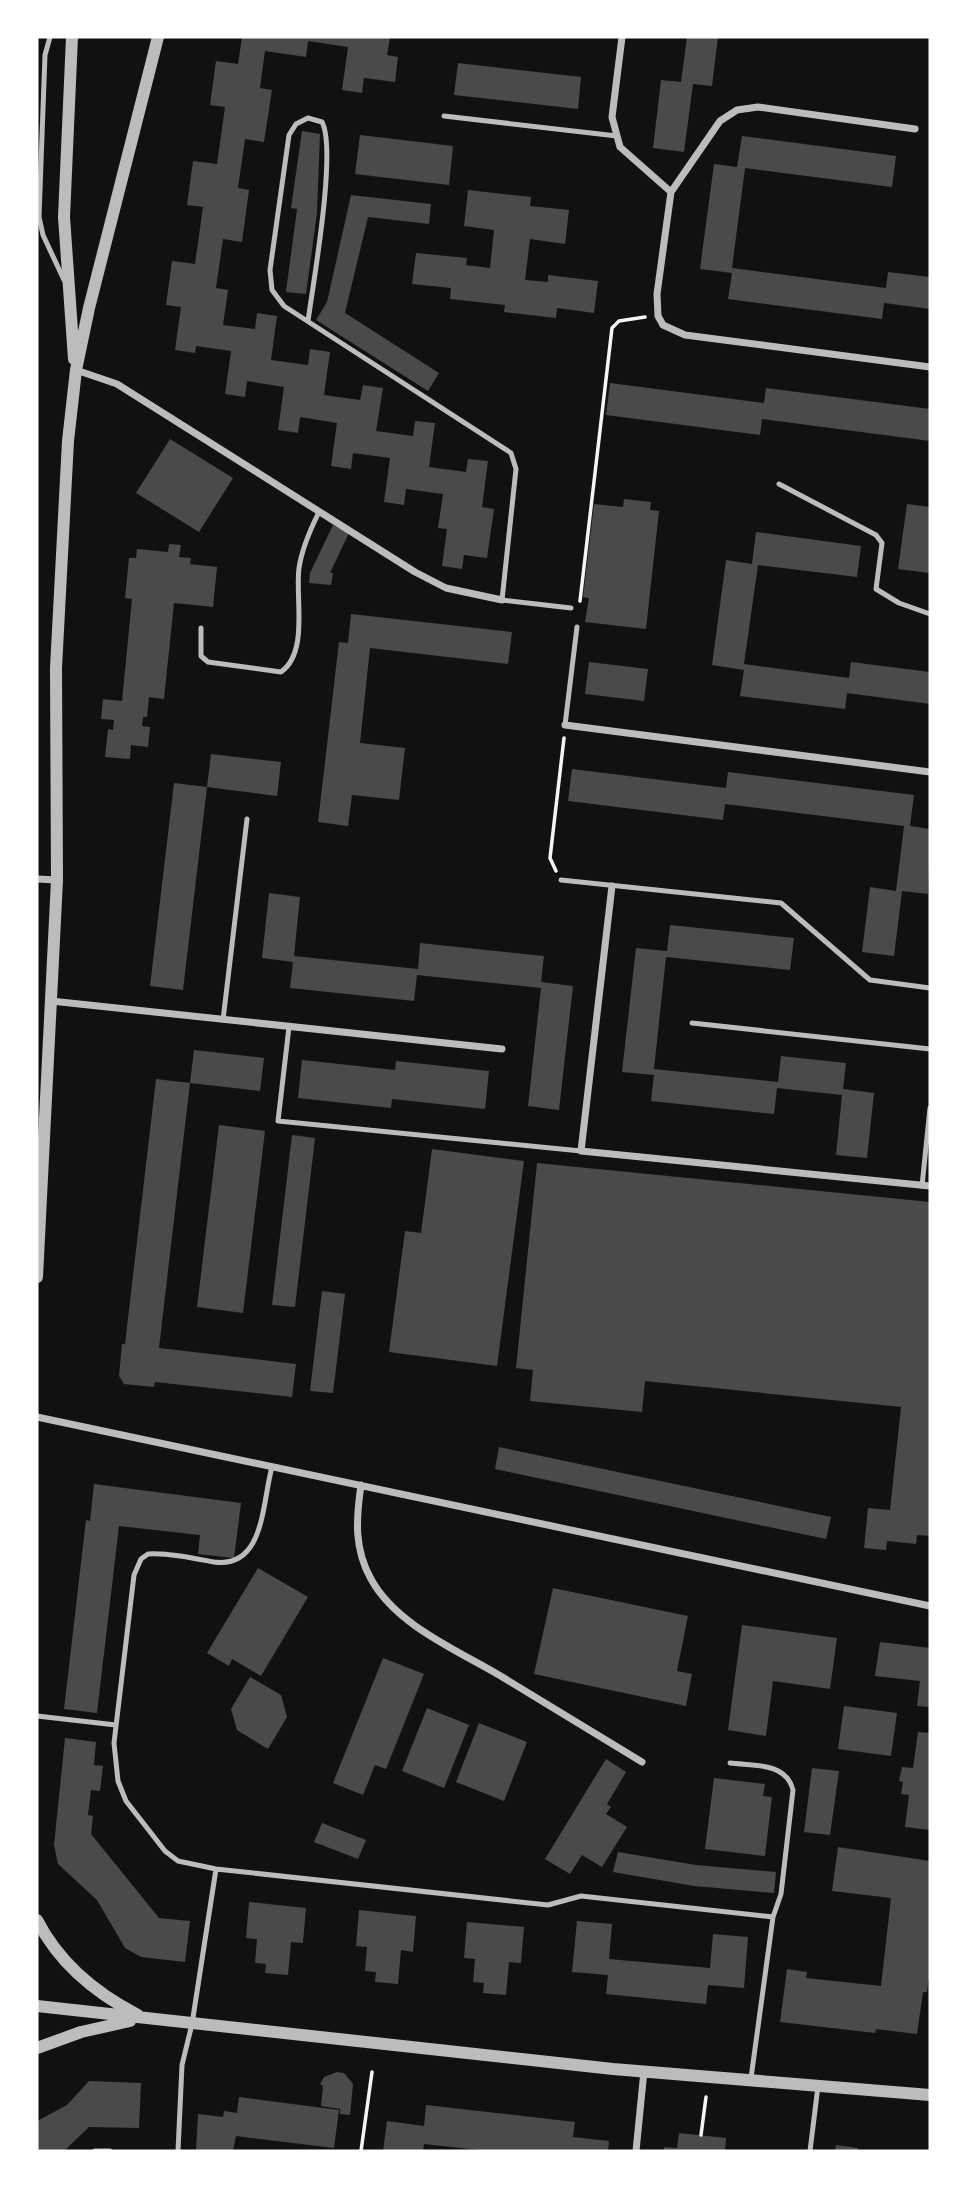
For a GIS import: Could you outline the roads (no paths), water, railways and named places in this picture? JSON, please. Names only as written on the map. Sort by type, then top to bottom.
[{"type":"street","points":[[72,37],[64,217],[67,287],[76,370]]},
{"type":"street","points":[[37,1276],[57,880],[56,668],[68,441],[76,370],[158,37]]},
{"type":"street","points":[[622,37],[612,117],[620,147],[671,192]]},
{"type":"street","points":[[915,129],[758,107],[737,110],[720,121],[671,192],[657,294],[657,316],[663,325],[685,335],[930,367]]},
{"type":"street","points":[[76,370],[117,384],[430,581],[502,600]]},
{"type":"street","points":[[565,725],[930,772]]},
{"type":"street","points":[[37,879],[57,880]]},
{"type":"street","points":[[612,886],[581,1151],[926,1186]]},
{"type":"street","points":[[51,1001],[502,1049]]},
{"type":"street","points":[[37,1417],[930,1606]]},
{"type":"street","points":[[361,1485],[356,1527],[359,1547],[372,1582],[382,1595],[418,1626],[642,1762]]},
{"type":"street","points":[[37,1920],[50,1945],[69,1967],[118,2005],[144,2018]]},
{"type":"street","points":[[37,2006],[644,2071],[930,2095]]},
{"type":"street","points":[[37,2049],[81,2032],[144,2018]]},
{"type":"street","points":[[636,2151],[644,2071]]},
{"type":"lane","points":[[50,37],[45,55],[39,217],[43,235],[67,287]]},
{"type":"lane","points":[[444,116],[617,136]]},
{"type":"lane","points":[[308,321],[323,213],[326,143],[322,122],[308,118],[296,124],[289,135],[270,280],[277,299],[308,321],[511,453],[516,468],[502,600],[571,608]]},
{"type":"lane","points":[[779,484],[876,535],[882,543],[876,589],[899,603],[930,614]]},
{"type":"lane","points":[[201,628],[201,656],[208,662],[281,671],[289,666],[296,646],[299,568],[306,538],[319,512]]},
{"type":"lane","points":[[565,725],[577,626]]},
{"type":"lane","points":[[223,1020],[247,819]]},
{"type":"lane","points":[[561,880],[781,903],[870,980],[930,988]]},
{"type":"lane","points":[[692,1023],[930,1049]]},
{"type":"lane","points":[[289,1027],[278,1121],[581,1151]]},
{"type":"lane","points":[[926,1186],[930,1108]]},
{"type":"lane","points":[[272,1467],[256,1537],[247,1555],[240,1560],[221,1563],[148,1554],[137,1566],[116,1725],[115,1763],[125,1801],[165,1851],[178,1861],[216,1869],[548,1905],[581,1896],[773,1917]]},
{"type":"lane","points":[[37,1716],[116,1725]]},
{"type":"lane","points":[[730,1763],[783,1771],[790,1778],[793,1802],[781,1894],[773,1917],[751,2080]]},
{"type":"lane","points":[[178,2151],[182,2065],[192,2024],[216,1869]]},
{"type":"lane","points":[[810,2151],[818,2085]]},
{"type":"lane","points":[[95,2151],[110,2151]]}]
